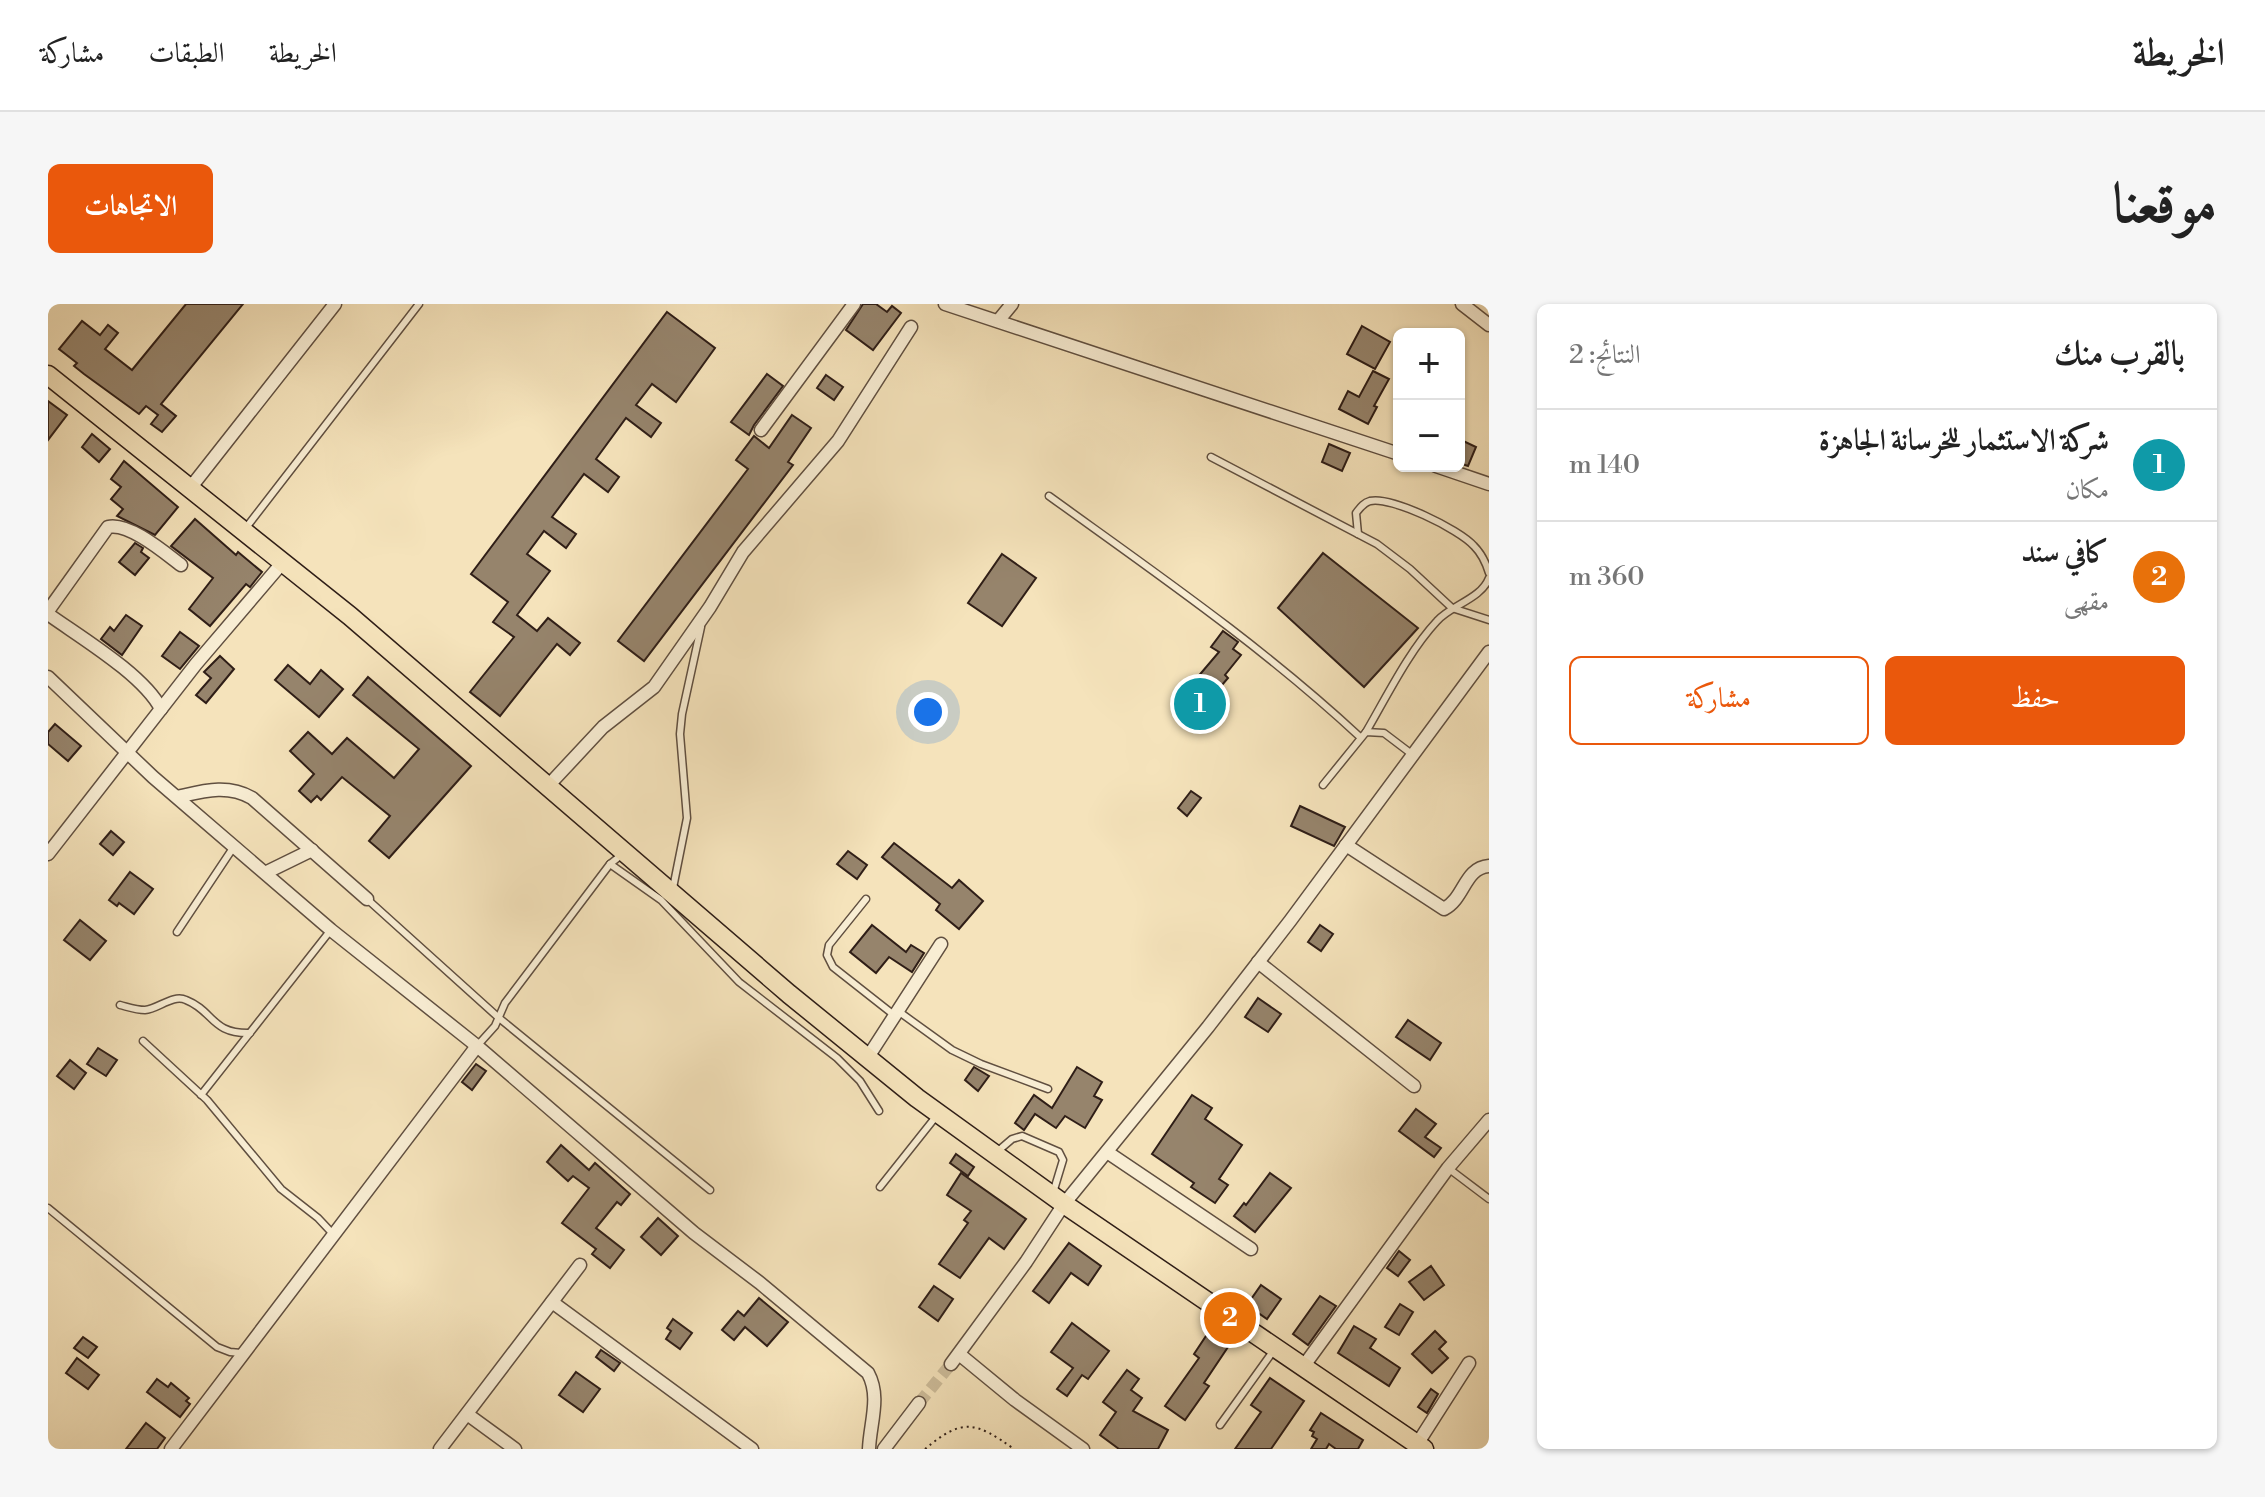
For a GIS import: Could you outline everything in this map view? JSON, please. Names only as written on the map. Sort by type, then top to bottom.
[{"type":"main road","points":[[48,375],[385,645],[548,786],[618,858],[672,891],[789,994],[939,1113],[1058,1200],[1418,1447]]},
{"type":"street","points":[[191,487],[335,304]]},
{"type":"street","points":[[761,430],[854,304]]},
{"type":"street","points":[[945,304],[1393,452]]},
{"type":"street","points":[[998,321],[1012,304]]},
{"type":"street","points":[[1462,304],[1489,325]]},
{"type":"street","points":[[548,786],[603,727],[654,687],[743,552],[838,441],[911,327]]},
{"type":"street","points":[[1454,472],[1489,484]]},
{"type":"street","points":[[161,709],[150,691],[48,612],[108,527],[119,527],[135,534],[181,565]]},
{"type":"street","points":[[48,854],[161,709],[283,562]]},
{"type":"street","points":[[1083,1449],[955,1359],[1026,1262],[1058,1200],[1107,1152],[1258,962],[1489,652]]},
{"type":"street","points":[[48,677],[127,753],[331,930],[477,1046],[694,1233],[760,1283],[868,1373],[874,1384],[875,1397],[869,1449]]},
{"type":"street","points":[[177,797],[215,789],[239,790],[367,899]]},
{"type":"street","points":[[1346,845],[1444,909],[1455,902],[1473,871],[1489,866]]},
{"type":"street","points":[[267,872],[312,850]]},
{"type":"street","points":[[868,1057],[941,944]]},
{"type":"street","points":[[1258,962],[1414,1086]]},
{"type":"street","points":[[171,1449],[477,1046]]},
{"type":"street","points":[[1303,1367],[1448,1168],[1489,1120]]},
{"type":"street","points":[[1107,1152],[1251,1249]]},
{"type":"street","points":[[440,1449],[580,1265]]},
{"type":"street","points":[[552,1302],[752,1449]]},
{"type":"street","points":[[1418,1447],[1469,1363]]},
{"type":"street","points":[[884,1449],[919,1403]]},
{"type":"street","points":[[467,1414],[515,1449]]},
{"type":"lane","points":[[244,529],[419,304]]},
{"type":"lane","points":[[1211,457],[1392,554],[1452,608],[1489,620]]},
{"type":"lane","points":[[1049,496],[1247,639],[1363,734],[1384,733],[1413,755]]},
{"type":"lane","points":[[1323,785],[1363,734],[1438,619],[1480,592],[1489,576],[1486,562],[1464,536],[1396,504],[1371,501],[1362,505],[1356,513],[1358,534]]},
{"type":"lane","points":[[672,891],[687,818],[680,734],[682,714],[703,617]]},
{"type":"lane","points":[[177,932],[235,844]]},
{"type":"lane","points":[[477,1046],[499,1018],[505,1003],[618,858],[753,994],[837,1058],[860,1081],[879,1111]]},
{"type":"lane","points":[[367,899],[499,1018],[710,1190]]},
{"type":"lane","points":[[866,899],[829,945],[827,955],[833,967],[952,1050],[1048,1089]]},
{"type":"lane","points":[[201,1095],[331,930]]},
{"type":"lane","points":[[120,1005],[147,1010],[176,998],[185,999],[223,1029],[250,1033]]},
{"type":"lane","points":[[143,1041],[231,1127],[264,1171],[333,1234]]},
{"type":"lane","points":[[880,1187],[939,1113]]},
{"type":"lane","points":[[995,1153],[1012,1139],[1022,1136],[1059,1152],[1063,1160],[1058,1200]]},
{"type":"lane","points":[[1448,1168],[1489,1199]]},
{"type":"lane","points":[[48,1208],[217,1347],[244,1353]]},
{"type":"lane","points":[[1220,1425],[1275,1348]]},
{"type":"path","points":[[925,1449],[944,1433],[958,1427],[977,1426],[993,1433],[1014,1449]]},
{"type":"building","points":[[186,304],[243,304],[161,404],[176,416],[162,432],[151,424],[158,415],[146,406],[139,414],[74,366],[77,363],[59,349],[82,321],[100,335],[108,325],[118,333],[105,349],[132,370]]},
{"type":"building","points":[[863,304],[876,304],[887,312],[892,306],[901,313],[873,350],[846,330]]},
{"type":"building","points":[[667,312],[715,348],[676,402],[652,384],[636,405],[661,423],[651,437],[626,418],[596,459],[619,477],[608,492],[584,474],[552,517],[576,534],[566,548],[544,531],[527,554],[550,571],[517,615],[537,631],[548,618],[580,643],[570,655],[557,644],[500,716],[470,692],[514,637],[493,622],[508,602],[471,574]]},
{"type":"building","points":[[1362,326],[1390,342],[1375,369],[1347,354]]},
{"type":"building","points":[[1373,371],[1389,379],[1368,424],[1339,409],[1348,391],[1359,397]]},
{"type":"building","points":[[767,374],[783,386],[749,435],[731,422]]},
{"type":"building","points":[[826,375],[843,387],[834,400],[817,388]]},
{"type":"building","points":[[48,401],[67,415],[48,440]]},
{"type":"building","points":[[792,415],[811,428],[788,462],[793,465],[644,661],[618,641],[748,469],[736,460],[754,436],[769,448]]},
{"type":"building","points":[[92,434],[110,449],[99,462],[82,447]]},
{"type":"building","points":[[1465,442],[1476,447],[1468,466],[1465,465]]},
{"type":"building","points":[[1329,444],[1350,453],[1342,471],[1322,462]]},
{"type":"building","points":[[124,461],[178,507],[155,535],[117,516],[123,509],[111,499],[121,487],[111,479]]},
{"type":"building","points":[[195,519],[236,555],[238,552],[262,572],[250,587],[246,584],[210,626],[189,609],[213,578],[171,546]]},
{"type":"building","points":[[135,543],[143,548],[141,552],[149,558],[135,575],[119,562]]},
{"type":"building","points":[[1323,553],[1418,628],[1364,687],[1278,608]]},
{"type":"building","points":[[1002,554],[1036,578],[1002,626],[968,603]]},
{"type":"building","points":[[126,615],[142,626],[122,655],[101,639],[110,627],[114,631]]},
{"type":"building","points":[[1223,631],[1238,642],[1233,649],[1241,655],[1225,675],[1228,678],[1203,707],[1185,692],[1219,652],[1211,647]]},
{"type":"building","points":[[180,632],[199,646],[180,669],[162,656]]},
{"type":"building","points":[[220,656],[234,669],[206,703],[196,695],[211,678],[204,672]]},
{"type":"building","points":[[288,665],[310,684],[321,670],[343,689],[319,717],[275,680]]},
{"type":"building","points":[[368,677],[471,766],[389,858],[369,841],[390,816],[342,777],[321,800],[317,796],[311,802],[299,791],[314,774],[290,751],[308,732],[332,754],[347,738],[394,778],[419,749],[353,695]]},
{"type":"building","points":[[55,724],[81,746],[68,761],[48,744],[48,732]]},
{"type":"building","points":[[1191,791],[1201,798],[1187,816],[1178,808]]},
{"type":"building","points":[[1300,806],[1345,827],[1334,846],[1291,826]]},
{"type":"building","points":[[111,831],[124,842],[113,855],[100,844]]},
{"type":"building","points":[[894,843],[952,888],[959,880],[983,901],[959,929],[936,910],[940,904],[882,857]]},
{"type":"building","points":[[848,851],[867,865],[857,879],[837,864]]},
{"type":"building","points":[[130,872],[153,889],[134,914],[109,900]]},
{"type":"building","points":[[80,920],[106,941],[90,960],[64,940]]},
{"type":"building","points":[[872,925],[906,952],[911,945],[924,953],[912,972],[889,957],[876,973],[850,952]]},
{"type":"building","points":[[1320,925],[1333,934],[1321,951],[1308,942]]},
{"type":"building","points":[[1258,998],[1281,1014],[1268,1032],[1245,1017]]},
{"type":"building","points":[[1408,1020],[1441,1043],[1430,1060],[1396,1037]]},
{"type":"building","points":[[98,1048],[117,1060],[106,1076],[87,1064]]},
{"type":"building","points":[[70,1060],[86,1073],[74,1089],[57,1076]]},
{"type":"building","points":[[476,1064],[486,1071],[472,1090],[462,1082]]},
{"type":"building","points":[[974,1067],[989,1076],[978,1091],[965,1080]]},
{"type":"building","points":[[1077,1067],[1102,1082],[1094,1096],[1102,1100],[1085,1128],[1065,1116],[1056,1128],[1035,1114],[1024,1130],[1015,1123],[1034,1095],[1052,1108]]},
{"type":"building","points":[[1192,1095],[1212,1108],[1205,1119],[1242,1145],[1219,1179],[1228,1185],[1215,1203],[1191,1187],[1194,1183],[1152,1154]]},
{"type":"building","points":[[1416,1109],[1436,1124],[1425,1137],[1441,1148],[1434,1157],[1399,1131]]},
{"type":"building","points":[[561,1145],[589,1170],[595,1163],[630,1194],[621,1205],[617,1202],[596,1228],[624,1250],[610,1268],[592,1254],[596,1249],[562,1223],[589,1188],[573,1176],[568,1181],[547,1162]]},
{"type":"building","points":[[956,1154],[974,1167],[968,1176],[950,1163]]},
{"type":"building","points":[[961,1173],[1026,1219],[1004,1249],[989,1238],[960,1278],[939,1264],[968,1223],[964,1220],[971,1211],[947,1195]]},
{"type":"building","points":[[1270,1173],[1291,1188],[1255,1232],[1234,1216]]},
{"type":"building","points":[[658,1218],[678,1236],[661,1255],[641,1237]]},
{"type":"building","points":[[1069,1243],[1101,1266],[1088,1285],[1071,1273],[1049,1303],[1033,1291]]},
{"type":"building","points":[[1399,1251],[1410,1260],[1398,1276],[1387,1268]]},
{"type":"building","points":[[1431,1266],[1444,1285],[1424,1300],[1409,1282]]},
{"type":"building","points":[[1261,1285],[1281,1299],[1267,1319],[1247,1305]]},
{"type":"building","points":[[934,1286],[953,1299],[938,1321],[919,1307]]},
{"type":"building","points":[[1320,1296],[1336,1306],[1308,1345],[1293,1334]]},
{"type":"building","points":[[759,1298],[788,1322],[767,1346],[745,1327],[734,1340],[722,1330],[738,1311],[744,1316]]},
{"type":"building","points":[[1400,1304],[1413,1312],[1399,1335],[1385,1327]]},
{"type":"building","points":[[673,1319],[692,1333],[680,1349],[666,1339],[671,1331],[667,1328]]},
{"type":"building","points":[[1072,1323],[1109,1351],[1088,1379],[1082,1375],[1067,1396],[1057,1389],[1073,1368],[1051,1352]]},
{"type":"building","points":[[1354,1326],[1376,1339],[1370,1348],[1400,1368],[1389,1386],[1338,1353]]},
{"type":"building","points":[[1435,1331],[1446,1342],[1439,1349],[1448,1358],[1432,1373],[1412,1354]]},
{"type":"building","points":[[1208,1333],[1228,1347],[1204,1383],[1209,1386],[1185,1420],[1165,1406],[1199,1358],[1194,1354]]},
{"type":"building","points":[[83,1337],[97,1347],[88,1358],[74,1348]]},
{"type":"building","points":[[601,1350],[620,1363],[614,1371],[596,1357]]},
{"type":"building","points":[[77,1358],[99,1375],[88,1389],[66,1373]]},
{"type":"building","points":[[1127,1370],[1139,1379],[1131,1390],[1142,1398],[1133,1411],[1168,1430],[1158,1449],[1119,1449],[1100,1435],[1116,1412],[1103,1402]]},
{"type":"building","points":[[576,1372],[600,1389],[583,1412],[559,1395]]},
{"type":"building","points":[[1270,1378],[1304,1401],[1271,1449],[1235,1449],[1261,1412],[1251,1405]]},
{"type":"building","points":[[157,1379],[168,1387],[171,1383],[189,1398],[186,1401],[190,1404],[180,1417],[147,1392]]},
{"type":"building","points":[[1431,1389],[1438,1394],[1427,1413],[1418,1407]]},
{"type":"building","points":[[1321,1413],[1363,1440],[1358,1449],[1336,1449],[1329,1444],[1326,1449],[1311,1449],[1317,1439],[1310,1430]]},
{"type":"building","points":[[146,1423],[165,1438],[157,1449],[126,1449]]},
{"type":"tunnel","points":[[919,1403],[951,1364]]},
{"type":"place","name":"شركة الاستثمار للخرسانة الجاهزة","points":[[1200,704]]},
{"type":"place","name":"كافي سند","points":[[1230,1318]]}]
